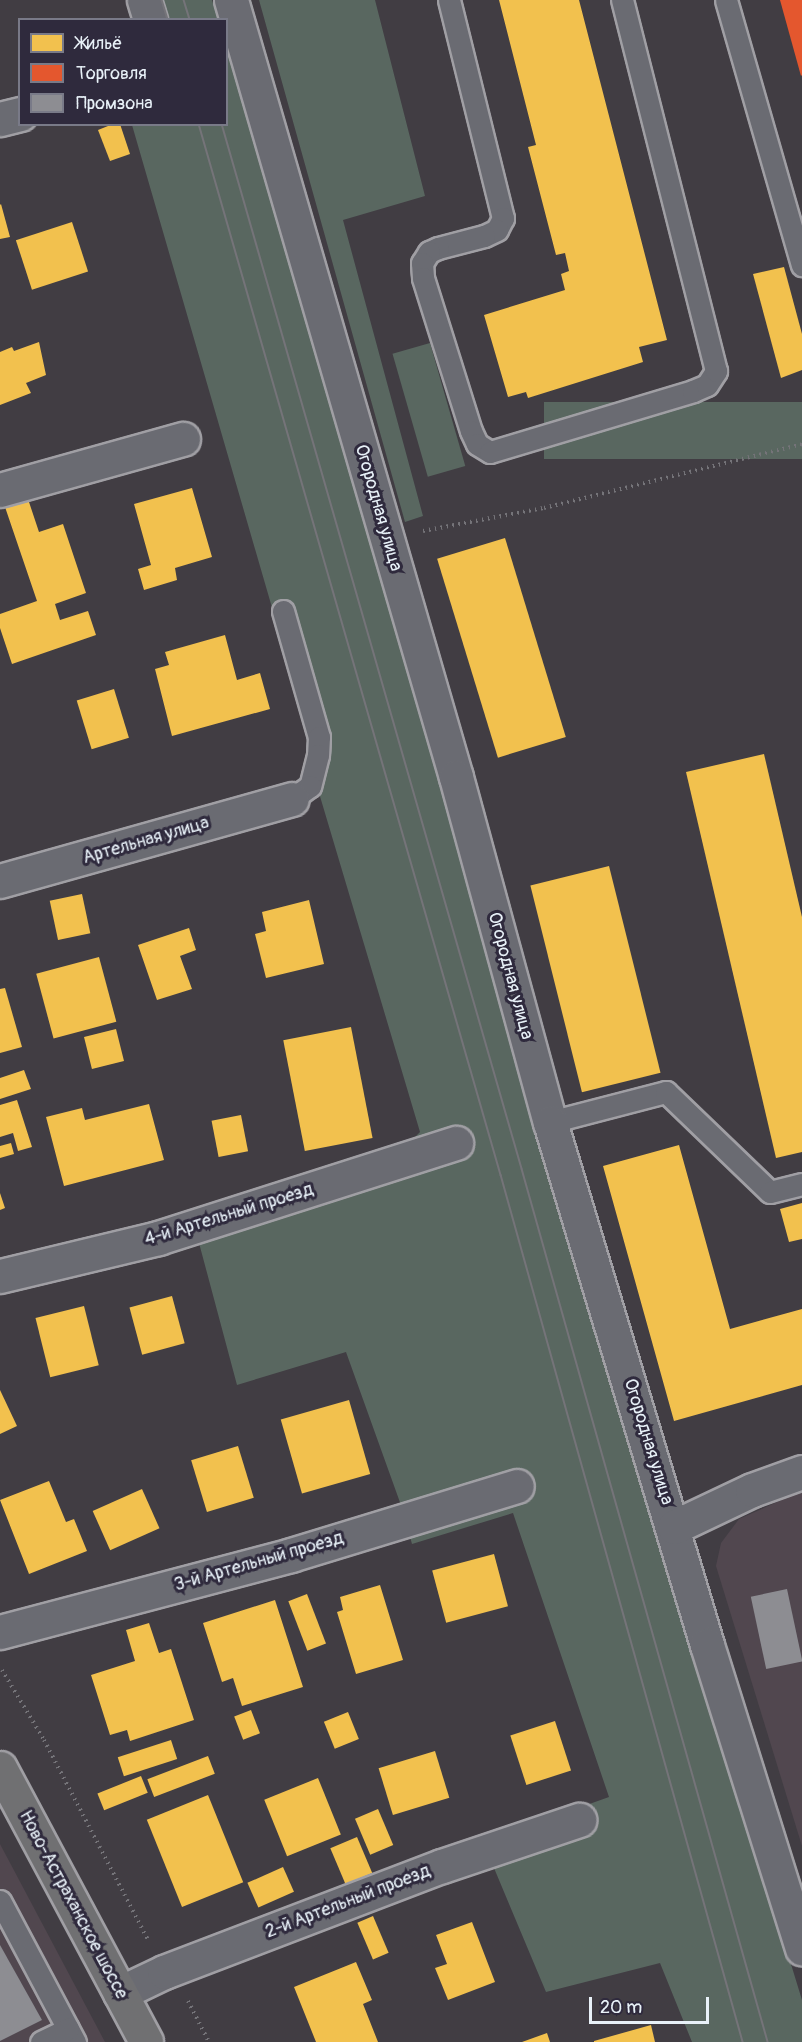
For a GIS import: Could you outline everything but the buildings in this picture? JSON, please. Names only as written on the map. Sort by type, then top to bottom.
[{"type":"main road","name":"Ново-Астраханское шоссе","points":[[0,1768],[146,2042]]},
{"type":"street","points":[[144,0],[149,18]]},
{"type":"street","name":"Огородная улица","points":[[231,0],[456,777],[550,1122],[674,1527],[707,1645],[802,1948]]},
{"type":"street","points":[[0,119],[18,114]]},
{"type":"street","points":[[0,490],[183,438]]},
{"type":"street","name":"Артельная улица","points":[[0,881],[292,799]]},
{"type":"street","name":"4-й Артельный проезд","points":[[0,1276],[158,1238],[456,1143]]},
{"type":"street","points":[[674,1527],[752,1490],[802,1472]]},
{"type":"street","name":"3-й Артельный проезд","points":[[0,1632],[291,1555],[517,1486]]},
{"type":"street","name":"2-й Артельный проезд","points":[[120,1993],[164,1972],[442,1866],[579,1820]]},
{"type":"lane","points":[[449,0],[503,218],[497,230],[429,252],[422,263],[423,278],[471,431],[477,444],[490,452],[693,391],[707,385],[716,371],[622,0]]},
{"type":"lane","points":[[726,0],[802,265]]},
{"type":"lane","points":[[283,611],[319,737],[318,755],[310,786],[292,799]]},
{"type":"lane","points":[[550,1122],[666,1092],[770,1192],[802,1184]]},
{"type":"lane","points":[[3,1913],[71,2035],[41,2042]]},
{"type":"path","points":[[544,508],[802,444]]},
{"type":"path","points":[[0,1667],[44,1740],[164,1972]]},
{"type":"shaded area","points":[[155,0],[212,0],[218,18],[162,18]]},
{"type":"shaded area","points":[[259,0],[375,0],[425,196],[343,220],[423,516],[405,522]]},
{"type":"shaded area","points":[[228,51],[646,1491],[802,2000],[802,2042],[692,2042],[660,1963],[546,1992],[494,1868],[480,1843],[609,1797],[513,1513],[412,1544],[402,1508],[346,1352],[237,1385],[191,1213],[406,1146],[420,1132],[319,793],[331,753],[328,730],[273,611],[132,126],[228,126]]},
{"type":"shaded area","points":[[430,343],[465,466],[428,477],[393,354]]},
{"type":"shaded area","points":[[544,402],[802,402],[802,459],[544,459]]},
{"type":"shaded area","points":[[802,1491],[802,1846],[716,1566],[721,1543],[739,1519]]},
{"type":"shaded area","points":[[0,1844],[105,2042],[0,2042]]},
{"type":"tram line","points":[[162,0],[167,18]]},
{"type":"tram line","points":[[184,0],[189,18]]},
{"type":"tram line","points":[[200,126],[501,1175],[743,2042]]},
{"type":"tram line","points":[[223,126],[522,1169],[768,2042]]}]
